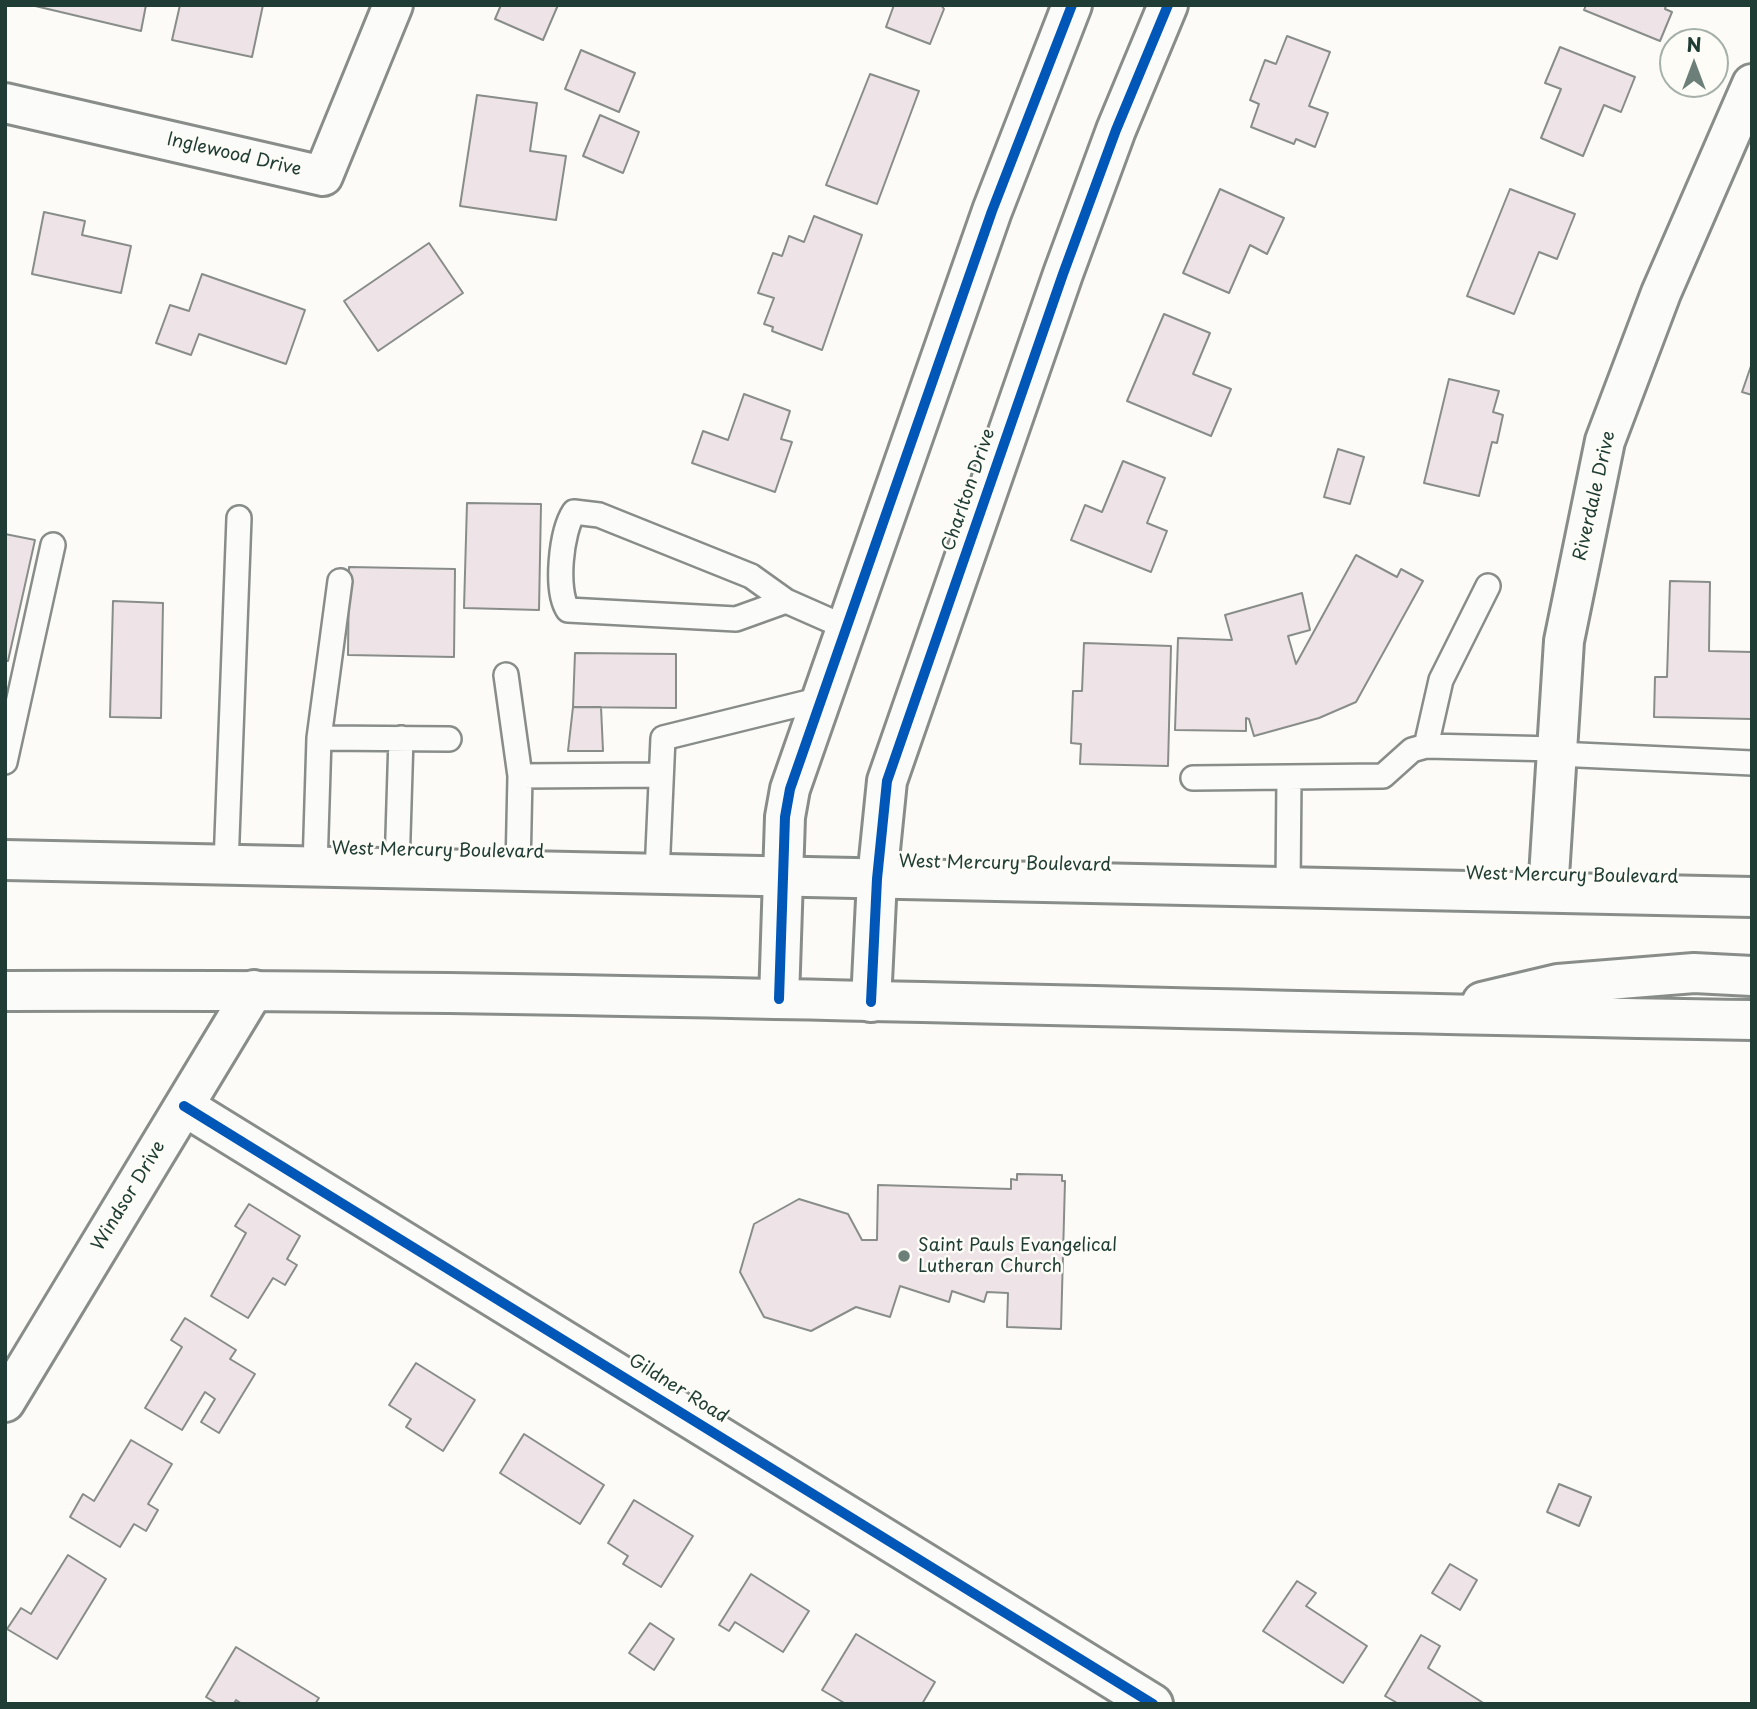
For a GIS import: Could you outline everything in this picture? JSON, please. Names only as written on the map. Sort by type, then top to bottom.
[{"type":"street","name":"Inglewood Drive","points":[[5,103],[323,176],[393,5]]},
{"type":"street","points":[[779,999],[783,877],[790,789],[992,211],[1072,5]]},
{"type":"street","name":"Charlton Drive","points":[[871,1002],[877,879],[885,793],[918,685],[1081,225],[1168,5]]},
{"type":"street","name":"Riverdale Drive","points":[[1548,892],[1563,641],[1605,441],[1661,293],[1752,84]]},
{"type":"street","name":"West Mercury Boulevard","points":[[5,860],[1752,897]]},
{"type":"street","points":[[1425,1015],[1558,984],[1694,973],[1752,975]]},
{"type":"street","points":[[5,991],[254,990],[1752,1020]]},
{"type":"street","name":"Windsor Drive","points":[[5,1402],[254,990]]},
{"type":"street","name":"Gildner Road","points":[[184,1106],[1145,1702]]},
{"type":"lane","points":[[786,601],[736,619],[568,610],[560,598],[565,526],[574,512],[599,515],[751,576],[786,601],[845,627]]},
{"type":"lane","points":[[226,865],[239,518]]},
{"type":"lane","points":[[5,762],[54,545]]},
{"type":"lane","points":[[315,867],[319,738],[340,581]]},
{"type":"lane","points":[[1426,746],[1441,680],[1488,586]]},
{"type":"lane","points":[[506,675],[520,776],[518,869]]},
{"type":"lane","points":[[657,874],[663,738],[821,699]]},
{"type":"lane","points":[[319,738],[449,739]]},
{"type":"lane","points":[[397,869],[401,738]]},
{"type":"lane","points":[[1193,778],[1383,776],[1412,750],[1426,746],[1752,762]]},
{"type":"lane","points":[[520,776],[661,775]]},
{"type":"lane","points":[[1288,887],[1289,777]]},
{"type":"building","points":[[31,5],[146,5],[141,31]]},
{"type":"building","points":[[180,5],[263,5],[252,57],[172,40]]},
{"type":"building","points":[[501,5],[558,5],[543,40],[495,19]]},
{"type":"building","points":[[894,5],[941,5],[944,9],[930,44],[886,27]]},
{"type":"building","points":[[1586,5],[1666,5],[1665,9],[1672,12],[1665,28],[1659,28],[1659,41],[1584,10]]},
{"type":"building","points":[[1287,36],[1330,52],[1309,106],[1328,113],[1315,147],[1296,139],[1294,144],[1251,127],[1259,104],[1250,100],[1265,60],[1276,64]]},
{"type":"building","points":[[1560,47],[1635,77],[1621,112],[1604,105],[1583,156],[1541,138],[1561,89],[1545,83]]},
{"type":"building","points":[[581,50],[635,73],[619,112],[565,89]]},
{"type":"building","points":[[870,74],[919,91],[877,204],[826,185]]},
{"type":"building","points":[[477,95],[537,103],[530,151],[566,156],[556,220],[460,206]]},
{"type":"building","points":[[600,115],[639,132],[623,173],[583,156]]},
{"type":"building","points":[[1220,189],[1284,218],[1267,254],[1250,245],[1229,293],[1183,273]]},
{"type":"building","points":[[1510,189],[1575,214],[1557,259],[1539,252],[1514,314],[1467,296]]},
{"type":"building","points":[[44,212],[85,221],[82,235],[131,246],[121,293],[32,274]]},
{"type":"building","points":[[814,216],[862,235],[822,350],[772,331],[773,327],[764,324],[774,298],[758,293],[773,253],[782,256],[789,236],[804,242]]},
{"type":"building","points":[[429,243],[463,293],[378,351],[344,301]]},
{"type":"building","points":[[202,274],[305,310],[286,364],[199,334],[191,355],[156,343],[170,305],[189,311]]},
{"type":"building","points":[[1164,314],[1210,333],[1193,374],[1231,389],[1211,436],[1127,401]]},
{"type":"building","points":[[1752,363],[1752,395],[1742,392]]},
{"type":"building","points":[[1449,379],[1499,391],[1493,412],[1503,415],[1497,443],[1492,442],[1479,496],[1424,483]]},
{"type":"building","points":[[744,394],[790,411],[781,439],[792,442],[775,492],[692,463],[703,431],[728,440]]},
{"type":"building","points":[[1338,449],[1364,457],[1350,504],[1324,497]]},
{"type":"building","points":[[1123,461],[1165,478],[1147,523],[1167,531],[1151,572],[1071,540],[1085,505],[1102,512]]},
{"type":"building","points":[[467,503],[541,504],[539,610],[464,608]]},
{"type":"building","points":[[5,534],[35,540],[8,661],[5,661]]},
{"type":"building","points":[[1356,555],[1397,577],[1401,569],[1423,581],[1356,702],[1319,718],[1254,736],[1249,719],[1246,718],[1246,731],[1175,730],[1178,638],[1232,640],[1225,615],[1302,593],[1310,630],[1288,636],[1296,664]]},
{"type":"building","points":[[349,567],[455,569],[454,657],[348,655]]},
{"type":"building","points":[[1670,581],[1710,582],[1709,651],[1752,652],[1752,719],[1654,717],[1655,677],[1667,677]]},
{"type":"building","points":[[113,601],[163,603],[161,718],[110,717]]},
{"type":"building","points":[[1084,643],[1171,646],[1168,766],[1080,764],[1081,744],[1071,743],[1073,691],[1082,691]]},
{"type":"building","points":[[575,653],[676,654],[676,708],[573,707]]},
{"type":"building","points":[[573,707],[601,707],[603,751],[568,751]]},
{"type":"building","name":"Saint Pauls Evangelical Lutheran Church","points":[[1017,1174],[1062,1175],[1062,1181],[1065,1181],[1061,1329],[1007,1327],[1008,1293],[987,1292],[984,1302],[952,1291],[949,1302],[900,1286],[890,1317],[856,1307],[811,1331],[764,1317],[740,1272],[754,1224],[799,1199],[848,1214],[862,1240],[877,1240],[878,1185],[1011,1189],[1011,1179],[1017,1180]]},
{"type":"building","points":[[249,1204],[300,1236],[287,1259],[297,1265],[285,1285],[273,1278],[248,1318],[211,1296],[246,1233],[235,1226]]},
{"type":"building","points":[[185,1318],[236,1350],[230,1359],[255,1374],[219,1433],[201,1422],[215,1399],[205,1392],[182,1430],[145,1408],[182,1347],[171,1340]]},
{"type":"building","points":[[416,1363],[475,1400],[443,1451],[406,1427],[411,1419],[389,1405]]},
{"type":"building","points":[[524,1434],[604,1485],[580,1524],[500,1473]]},
{"type":"building","points":[[131,1440],[172,1464],[148,1504],[158,1510],[146,1531],[134,1524],[120,1547],[70,1517],[83,1494],[94,1501]]},
{"type":"building","points":[[1559,1484],[1591,1497],[1579,1526],[1547,1512]]},
{"type":"building","points":[[634,1500],[693,1536],[661,1587],[623,1564],[628,1556],[608,1543]]},
{"type":"building","points":[[68,1555],[106,1579],[57,1659],[7,1629],[21,1608],[31,1614]]},
{"type":"building","points":[[1450,1564],[1477,1580],[1460,1610],[1432,1593]]},
{"type":"building","points":[[751,1574],[809,1611],[783,1652],[735,1622],[729,1631],[719,1625]]},
{"type":"building","points":[[1297,1581],[1316,1593],[1306,1606],[1367,1646],[1343,1683],[1263,1631]]},
{"type":"building","points":[[650,1623],[674,1639],[654,1670],[629,1653]]},
{"type":"building","points":[[856,1634],[935,1682],[922,1704],[846,1704],[822,1690]]},
{"type":"building","points":[[1421,1635],[1440,1646],[1428,1668],[1485,1704],[1399,1704],[1385,1696]]},
{"type":"building","points":[[236,1647],[319,1698],[315,1704],[242,1704],[236,1700],[234,1704],[218,1704],[206,1697]]},
{"type":"cycle path","points":[[779,999],[785,817],[790,789],[992,211],[1072,5]]},
{"type":"cycle path","points":[[871,1002],[877,879],[887,781],[1063,274],[1116,130],[1168,5]]},
{"type":"cycle path","points":[[184,1106],[1153,1704]]},
{"type":"place","name":"Saint Pauls Evangelical Lutheran Church","points":[[904,1256]]}]
